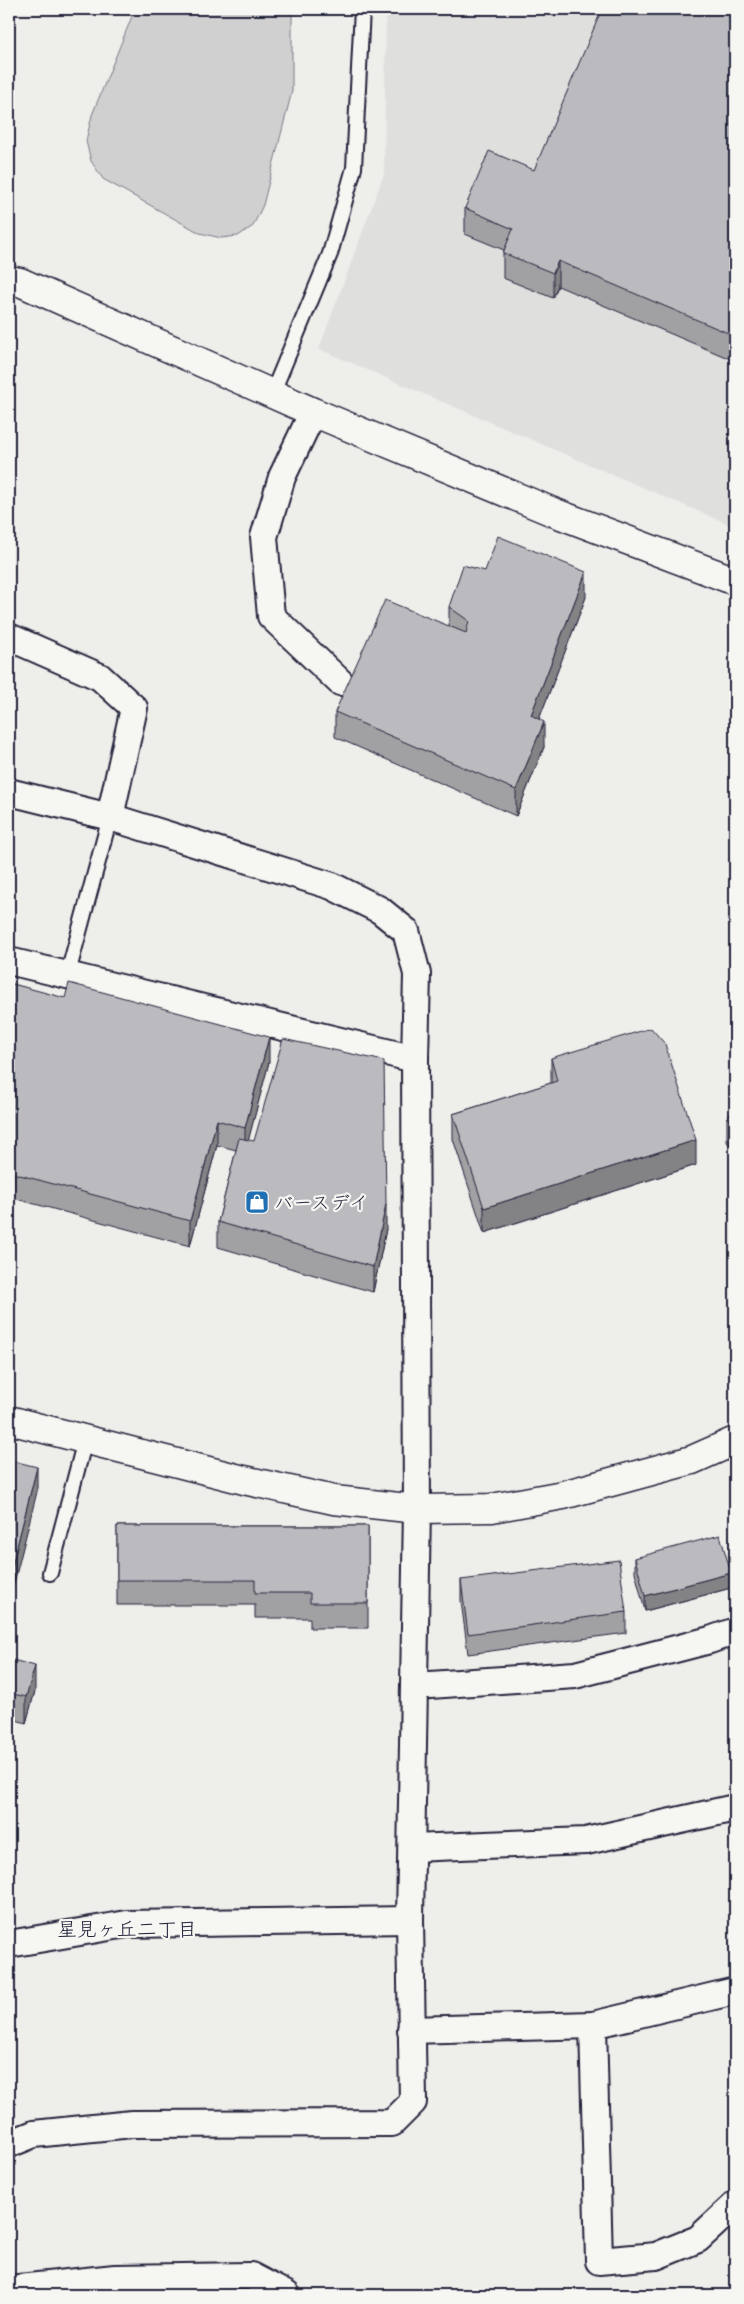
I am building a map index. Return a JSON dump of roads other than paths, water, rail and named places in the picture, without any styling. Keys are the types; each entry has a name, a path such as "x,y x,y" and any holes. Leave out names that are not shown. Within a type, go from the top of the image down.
{"street":[{"path":"9,280 20,282 313,412 553,512 735,581"},
{"path":"313,412 282,477 264,537 271,616 340,682"},
{"path":"9,637 100,677 134,708 110,817"},
{"path":"9,792 110,817 332,886 380,910 406,931 418,974 415,1059 418,1509 410,1920 413,2102 392,2123 132,2124 34,2134 9,2144"},
{"path":"9,961 67,977 415,1059"},
{"path":"9,1420 334,1500 418,1509 492,1508 564,1494 692,1460 735,1441"},
{"path":"416,1686 575,1675 710,1640 735,1631"},
{"path":"412,1848 586,1841 735,1808"},
{"path":"9,1944 127,1924 410,1920"},
{"path":"411,2030 593,2025 735,1991"},
{"path":"593,2025 599,2261 656,2256 698,2239 735,2206"},
{"path":"9,2289 115,2278 251,2276 287,2295"}],"lane":[{"path":"272,394 330,254 354,168 362,9"},
{"path":"67,977 110,817"},
{"path":"50,1573 85,1440"}],"place":[{"name":"バースデイ","path":"257,1202"}],"district":[{"name":"星見ヶ丘二丁目","path":"127,1929"}]}
